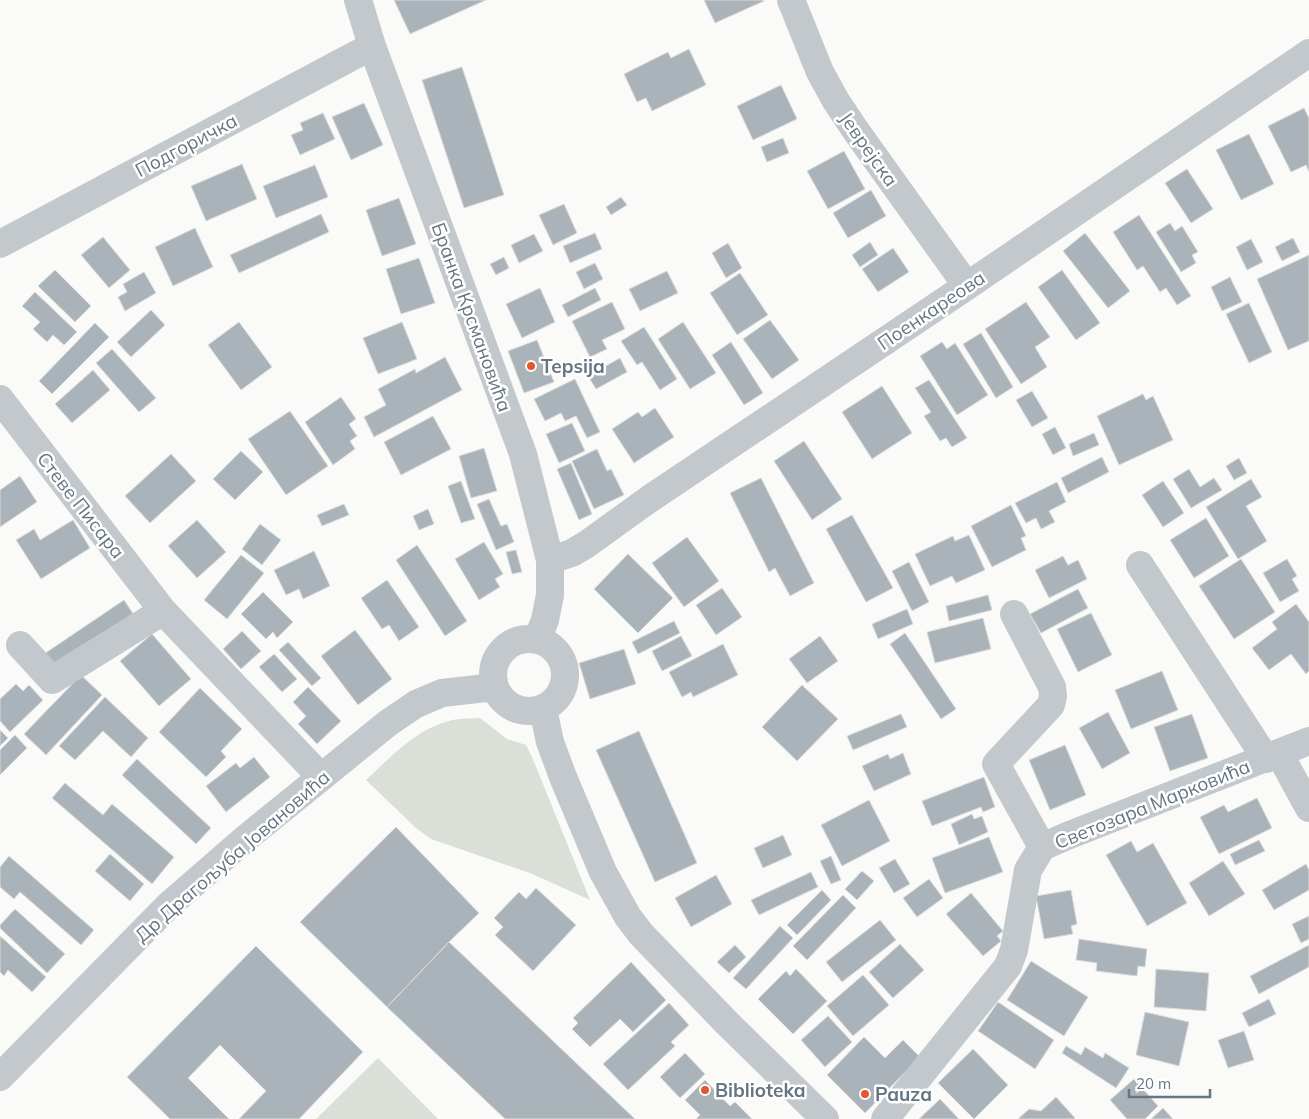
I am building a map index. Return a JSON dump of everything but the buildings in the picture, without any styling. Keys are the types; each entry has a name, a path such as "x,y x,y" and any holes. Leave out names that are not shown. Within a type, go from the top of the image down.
{"street":[{"name":"Бранка Крсмановића","path":"358,0 372,46 523,454 550,560 550,595 545,620 537,640"},
{"name":"Јеврејска","path":"791,0 820,72 836,101 967,286"},
{"name":"Подгоричка","path":"0,244 372,46"},
{"name":"Поенкареова","path":"550,560 572,553 587,544 648,500 1309,53"},
{"name":"Стеве Писара","path":"0,399 163,612 321,777"},
{"path":"1140,565 1309,808"},
{"path":"20,645 52,680 163,612"},
{"path":"1014,614 1052,687 1053,696 1051,705 996,764 1042,848"},
{"path":"518,640 537,640 551,646 557,652 565,668 564,688 555,700 544,709 534,712 522,711 506,703 495,687 493,668 502,651 510,644 518,640"},
{"name":"Др Драгољуба Јовановића","path":"0,1077 169,905 388,723 416,704 442,693 495,687"},
{"path":"544,709 550,742 563,777 603,872 628,917 641,934 727,1023 825,1119"},
{"name":"Светозара Марковића","path":"885,1119 1008,966 1014,950 1028,870 1042,848 1067,836 1309,741"}],"shaded area":[{"path":"480,718 507,739 526,745 590,900 530,873 431,839 416,828 366,780 404,745 425,731 453,720"},
{"path":"378,1058 438,1119 316,1119"}],"place":[{"name":"Tepsija","path":"531,366"},
{"name":"Biblioteka","path":"705,1090"},
{"name":"Pauza","path":"865,1094"}]}
